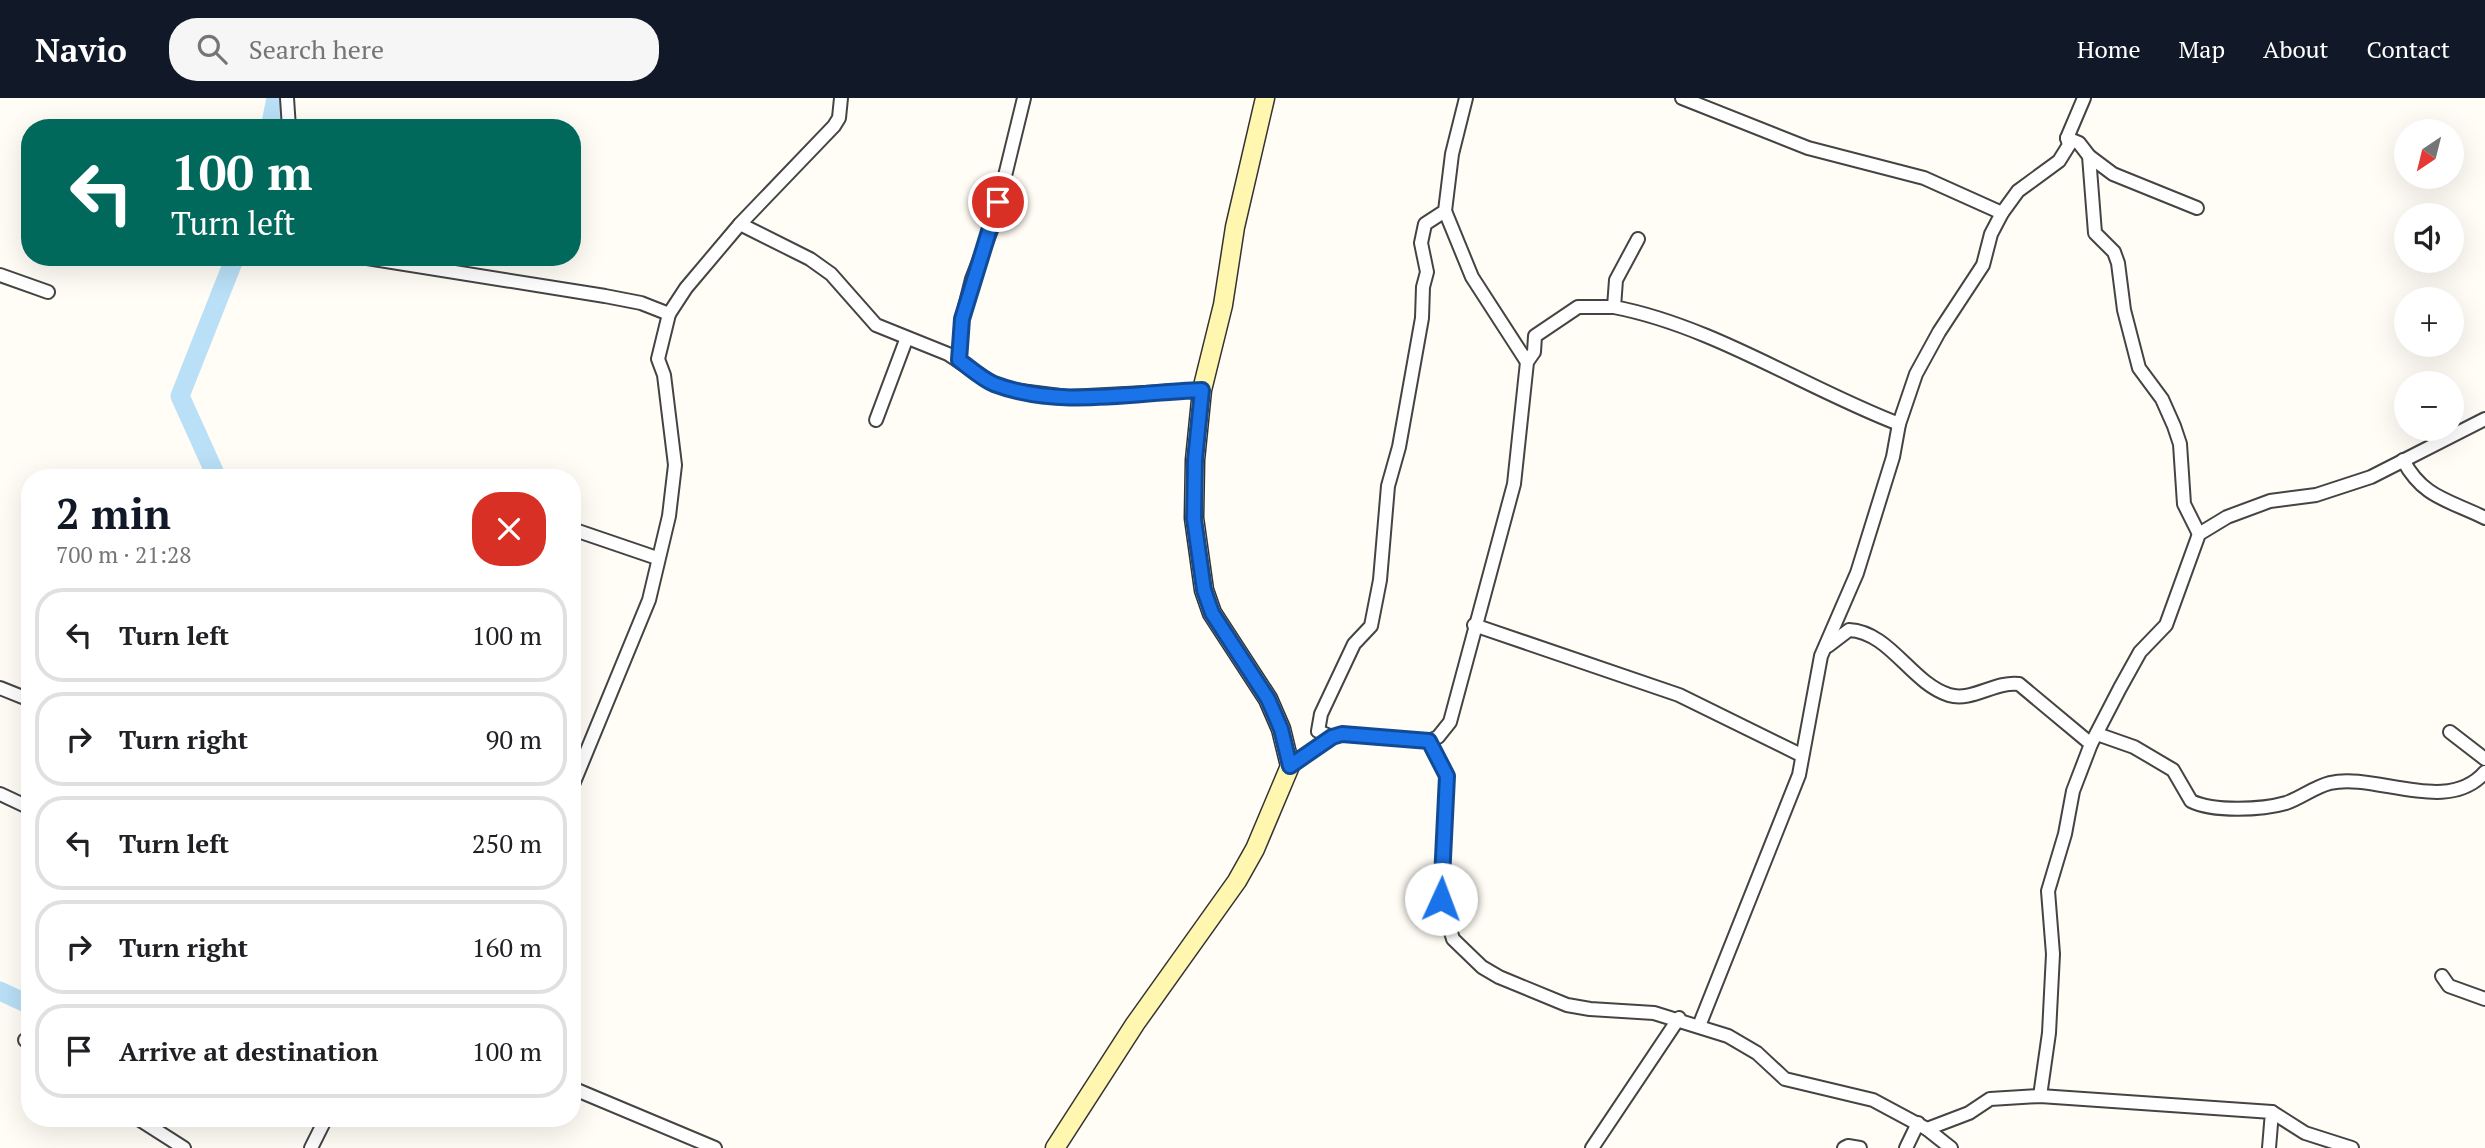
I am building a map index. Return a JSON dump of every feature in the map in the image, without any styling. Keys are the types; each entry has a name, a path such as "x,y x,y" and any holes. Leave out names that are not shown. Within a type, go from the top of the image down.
{"main road":[{"path":"1055,1148 1135,1024 1237,881 1255,849 1290,766 1281,729 1268,699 1212,613 1204,590 1194,519 1195,460 1202,390 1223,305 1235,227 1265,98"}],"street":[{"path":"287,98 288,119"},
{"path":"581,765 649,600 669,516 675,465 664,374 658,359 668,314 740,223 834,126 841,98"},
{"path":"959,360 962,319 972,279 993,225 1024,98"},
{"path":"1466,98 1452,154 1445,211 1472,277 1527,362"},
{"path":"1682,98 1808,148 1924,178 2002,213"},
{"path":"1699,1027 1799,775 1823,651 1857,573 1893,457 1899,424 1925,355 1983,265 1991,234 2002,213 2018,191 2059,161 2069,145 2067,138 2084,98"},
{"path":"2067,138 2079,143 2088,156 2113,174 2197,208"},
{"path":"2088,156 2095,233 2114,252 2118,262 2124,310 2139,368 2161,399 2174,426 2179,444 2184,504 2199,534"},
{"path":"1332,737 1318,730 1321,714 1354,645 1371,626 1380,580 1388,486 1399,447 1422,318 1423,287 1427,272 1421,243 1425,224 1445,211"},
{"path":"740,223 810,259 848,291 864,314 876,325 906,340 959,360 992,383 1044,396 1102,397 1202,390"},
{"path":"1614,307 1616,280 1638,239"},
{"path":"418,266 605,296 641,303 668,314"},
{"path":"0,275 48,292"},
{"path":"1290,766 1332,737 1357,733 1413,742 1429,741 1438,737 1450,722 1514,484 1527,362 1534,352 1535,336 1578,307 1614,307 1645,313 1750,356 1852,406 1899,424"},
{"path":"876,420 906,340"},
{"path":"2040,1096 2049,1033 2053,954 2048,891 2065,834 2073,790 2094,739 2140,652 2165,625 2199,534 2227,517 2270,501 2316,495 2371,477 2485,419"},
{"path":"2403,460 2418,485 2485,518"},
{"path":"581,532 657,558"},
{"path":"1474,625 1679,695 1801,755"},
{"path":"1823,651 1842,634 1857,630 1869,634 1931,687 1948,694 1961,698 1993,687 2019,684 2094,739 2160,762 2173,770 2191,801 2216,809 2286,803 2332,783 2422,792 2458,788 2479,779 2485,772"},
{"path":"0,688 21,696"},
{"path":"2450,732 2485,760"},
{"path":"1429,741 1447,776 1441,899 1447,928 1460,948 1482,967 1499,977 1567,1004 1679,1018 1728,1036 1757,1053 1785,1079 1873,1100 1922,1126 1951,1148"},
{"path":"0,794 21,804"},
{"path":"2442,976 2449,986 2485,999"},
{"path":"1592,1148 1679,1018"},
{"path":"581,1092 715,1148"},
{"path":"1906,1148 1922,1126 1969,1113 1990,1099 2040,1096 2272,1112 2305,1133 2352,1148"},
{"path":"2269,1148 2272,1112"},
{"path":"151,1127 184,1148"},
{"path":"311,1148 322,1127"},
{"path":"1844,1148 1860,1148"}],"waterway":[{"path":"272,119 276,98"},
{"path":"213,469 180,396 231,266"},
{"path":"0,991 21,1001"}],"route":[{"path":"998,202 993,225 972,279 962,319 959,360 992,383 1044,396 1102,397 1142,392 1202,390 1195,460 1194,519 1204,590 1212,613 1268,699 1281,729 1290,766 1332,737 1342,734 1357,733 1413,742 1429,741 1447,776 1441,899"}]}
